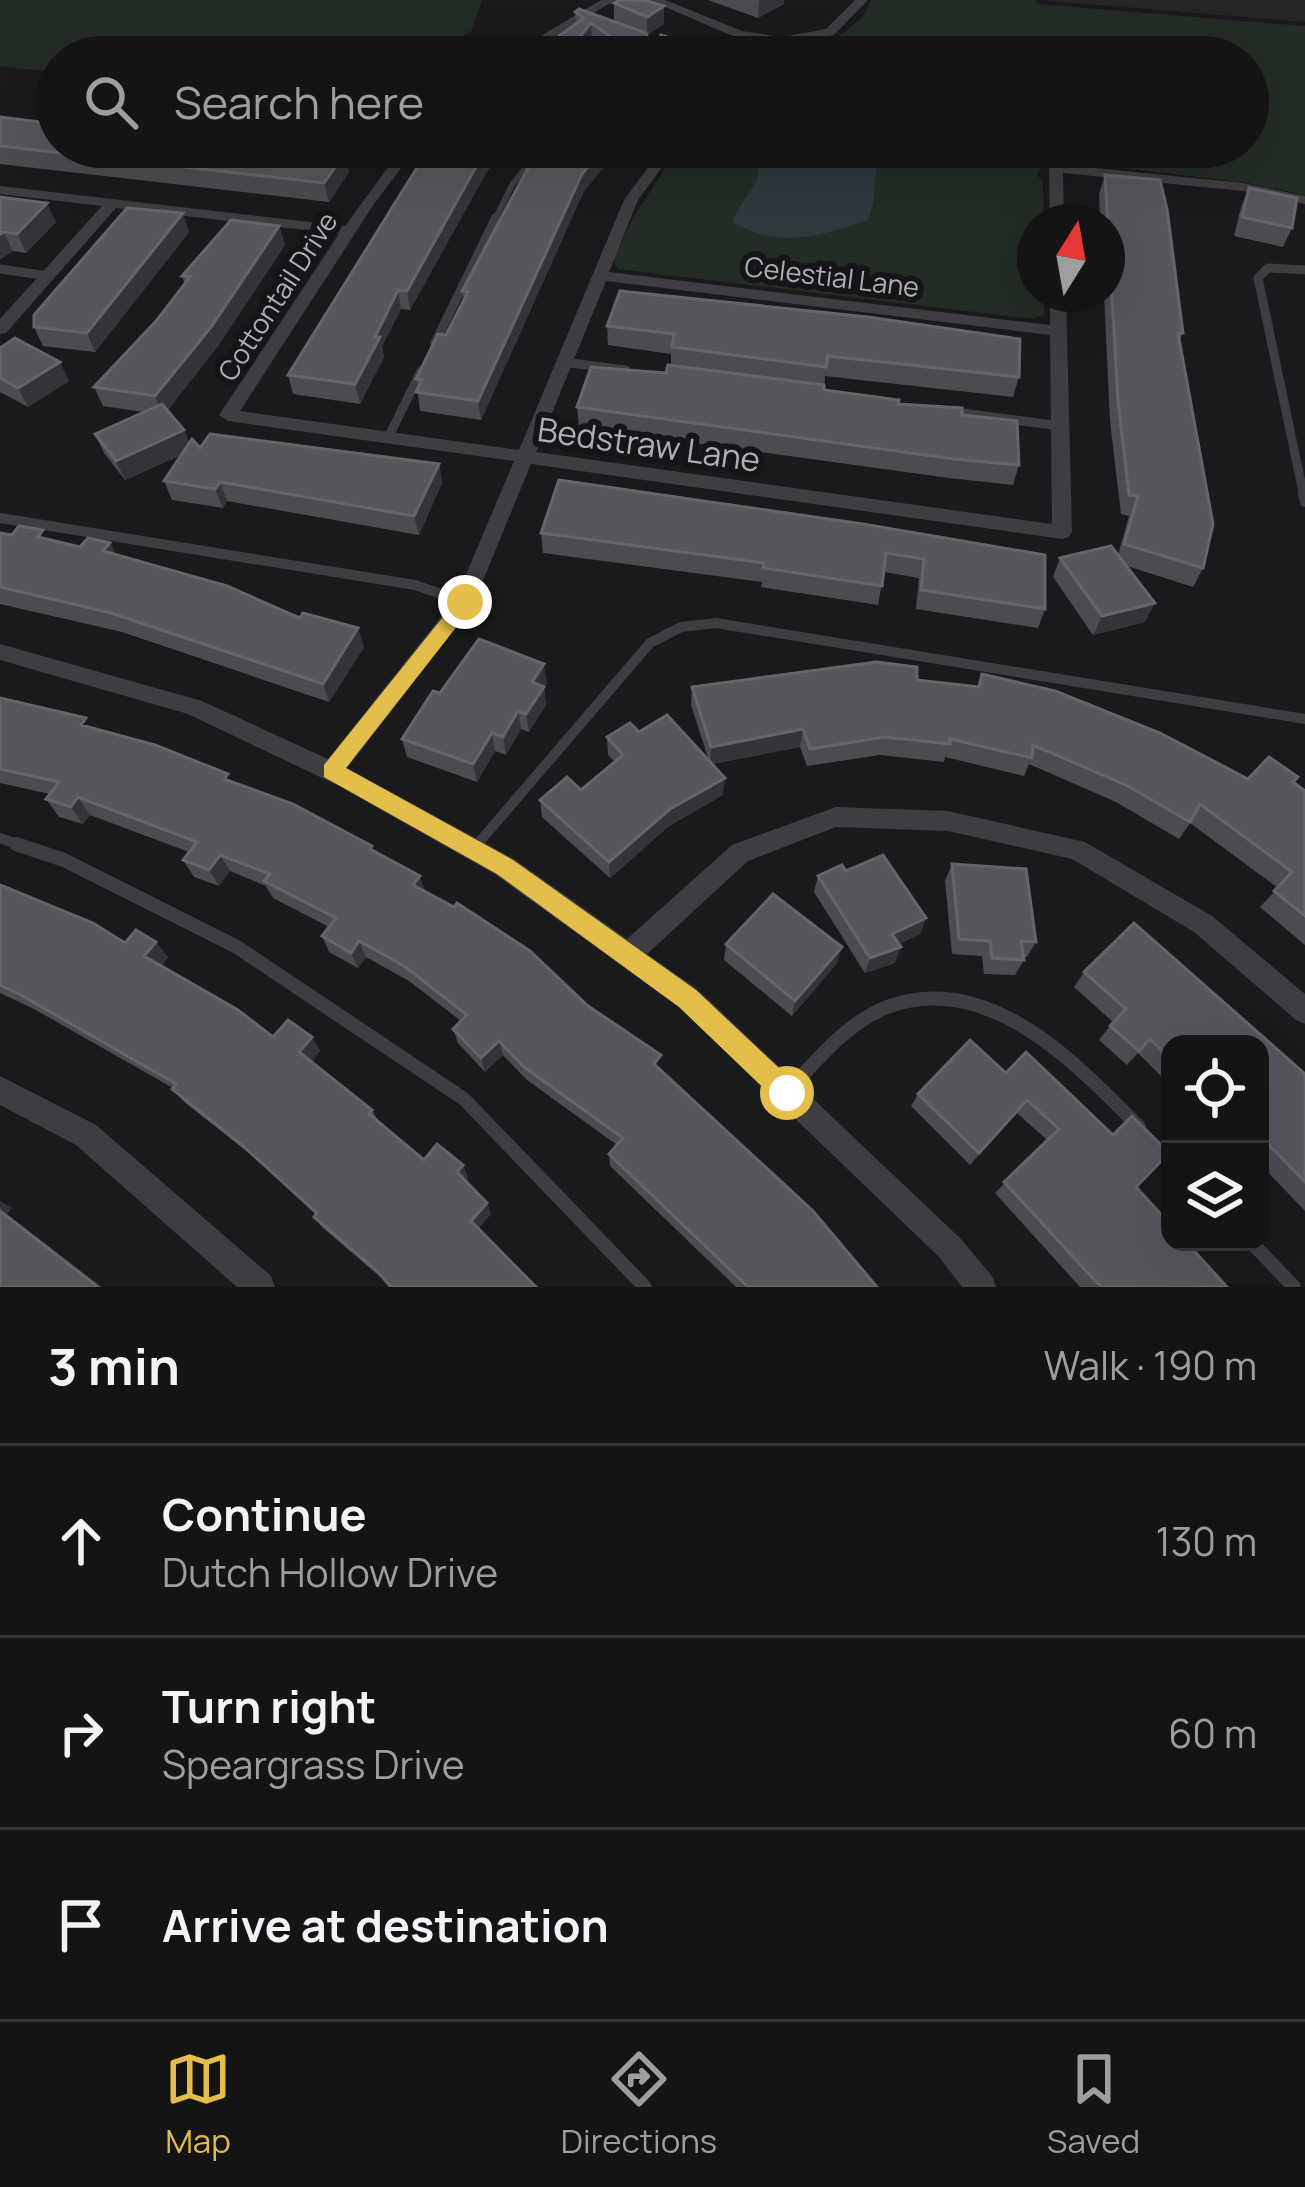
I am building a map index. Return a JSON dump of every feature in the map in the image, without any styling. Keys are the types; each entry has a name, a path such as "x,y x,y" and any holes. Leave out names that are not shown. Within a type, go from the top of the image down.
{"street":[{"path":"546,36 609,0"},
{"path":"655,0 753,36"},
{"path":"829,36 862,0"},
{"path":"806,36 830,32"},
{"name":"Cottontail Drive","path":"228,415 394,168"},
{"path":"332,771 465,602 598,275 631,200 655,168"},
{"path":"1057,204 1056,168 1243,187 1305,200"},
{"path":"0,190 348,231"},
{"path":"0,329 113,203"},
{"name":"Celestial Lane","path":"598,275 1059,331"},
{"path":"1058,312 1060,426"},
{"name":"Bedstraw Lane","path":"228,415 1062,532 1060,426"},
{"path":"0,652 194,707 332,771 473,849 688,998 950,1249 981,1287"},
{"path":"628,956 740,854 836,817 948,821 1077,850 1202,925 1305,1011"},
{"path":"0,1090 86,1135 260,1287"}],"lane":[{"path":"581,15 603,23"},
{"path":"388,438 512,185 525,168"},
{"path":"1305,270 1268,268 1258,278 1305,502"},
{"path":"0,269 48,276"},
{"path":"563,362 634,371"},
{"path":"942,410 1060,426"},
{"path":"0,518 415,585 465,602"},
{"path":"473,849 650,644 667,629 684,624 716,623 1305,719"},
{"path":"0,838 64,860 236,947 464,1099 645,1287"},
{"path":"787,1093 843,1035 888,1007 927,998 982,1006 1021,1024 1093,1080 1155,1143"},
{"path":"1260,1251 1294,1287"}],"shaded area":[{"path":"0,0 482,0 471,32 462,36 36,36 36,70 0,66"},
{"path":"871,0 1036,0 1037,4 1305,26 1305,195 1123,168 1269,168 1269,36 839,36 863,17"},
{"path":"1036,0 1305,0 1305,22"},
{"path":"665,168 1041,168 1037,174 1043,183 1044,204 1017,204 1017,312 1044,312 1033,319 618,269 613,260"},
{"path":"877,168 868,220 800,237 750,231 733,222 759,170"}],"building":[{"path":"614,3 664,6 647,17"},
{"path":"579,9 647,36 610,36 591,23 580,36 559,36 584,18 575,12"},
{"path":"0,117 36,121 36,150 0,146"},
{"path":"193,168 334,168 324,183"},
{"path":"417,168 475,168 407,291 398,290 355,384 288,375"},
{"path":"528,168 587,168 478,401 416,392 422,380 416,379 438,334 446,335 468,292 462,291"},
{"path":"1105,175 1160,180 1183,333 1178,333 1213,524 1203,568 1124,544 1138,496 1129,495 1113,312 1125,312 1125,204 1107,204"},
{"path":"1249,188 1297,198 1292,228 1242,217"},
{"path":"0,197 47,203 17,234 0,234"},
{"path":"127,208 183,213 87,333 34,327 34,315"},
{"path":"231,220 279,226 211,327 155,396 94,387 157,320 190,277 182,276"},
{"path":"620,291 868,317 1020,339 1019,377 828,356 826,367 672,347 674,334 607,326"},
{"path":"15,338 60,362 18,388 0,378 0,348"},
{"path":"668,365 824,385 824,390 899,400 898,404 962,408 962,415 1017,421 1019,465 577,407 591,367 666,373"},
{"path":"162,404 184,430 116,461 95,434"},
{"path":"210,434 439,464 414,516 220,482 215,489 164,481 192,439 200,448"},
{"path":"559,480 1045,555 1045,609 921,590 924,559 886,553 882,586 763,568 764,563 541,533"},
{"path":"19,526 43,530 38,537 80,547 88,538 110,543 103,551 227,586 300,618 303,613 358,628 323,684 111,613 0,587 0,533 12,535"},
{"path":"1111,546 1155,603 1102,616 1060,558"},
{"path":"479,639 544,664 532,682 544,687 526,714 518,711 503,737 492,733 473,764 402,739 433,691 440,693"},
{"path":"876,662 917,667 917,680 979,687 982,674 1055,691 1160,733 1248,779 1269,757 1298,777 1293,782 1305,791 1305,916 1274,891 1292,872 1200,804 1190,822 1126,785 1033,745 1032,758 950,739 950,744 885,737 810,749 803,729 711,747 692,687"},
{"path":"0,698 86,718 81,725 155,745 228,774 224,779 293,804 420,876 413,885 454,907 457,903 530,951 588,1006 661,1055 654,1064 813,1211 877,1287 748,1287 609,1154 623,1138 524,1067 499,1041 481,1058 453,1029 467,1015 404,966 359,941 351,953 322,936 336,918 264,881 270,874 220,855 209,870 183,860 197,842 78,797 71,807 46,799 59,782 0,769"},
{"path":"667,715 725,778 670,809 609,862 540,800 567,777 581,790 623,755 607,737 630,723 639,732"},
{"path":"883,855 926,918 892,934 901,947 870,958 818,876 842,865 846,871"},
{"path":"952,864 1026,869 1036,942 1021,941 1024,960 992,958 990,941 959,939"},
{"path":"0,885 93,923 125,943 136,930 156,942 144,956 238,1010 273,1037 288,1020 312,1037 299,1052 372,1110 369,1114 424,1160 437,1144 463,1165 457,1172 487,1203 471,1221 536,1287 391,1287 243,1146 172,1089 176,1084 0,985"},
{"path":"773,894 842,947 795,1001 726,944"},
{"path":"1134,923 1261,1035 1161,1035 1161,1050 1150,1039 1139,1051 1110,1026 1126,1009 1084,972"},
{"path":"970,1040 1006,1073 1026,1052 1113,1135 1132,1116 1161,1145 1161,1161 1136,1187 1161,1214 1161,1251 1194,1251 1227,1287 1101,1287 1004,1182 1059,1129 1027,1100 979,1153 918,1094"},
{"path":"1269,1042 1305,1074 1305,1182 1269,1145"},
{"path":"0,1211 98,1287 0,1287"}],"route":[{"path":"465,602 332,771 505,867 688,998 787,1093"}]}
